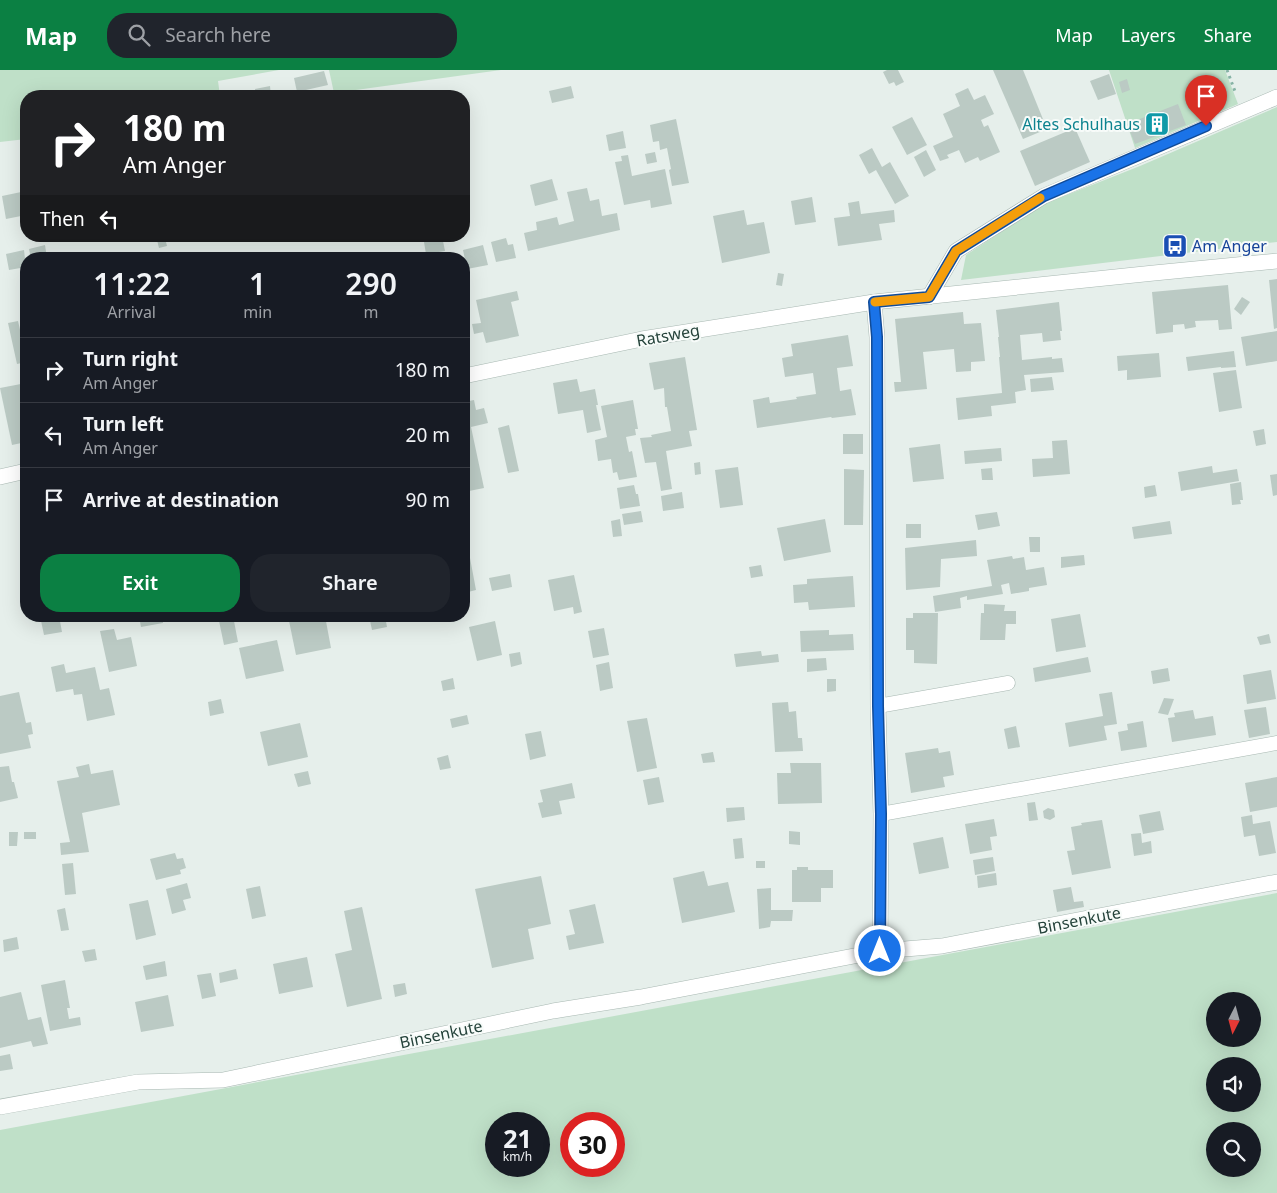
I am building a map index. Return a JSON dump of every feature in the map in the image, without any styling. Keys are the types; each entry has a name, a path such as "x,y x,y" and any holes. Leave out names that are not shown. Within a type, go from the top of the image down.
{"street":[{"path":"929,297 956,251 1044,196 1277,97"},
{"path":"880,951 881,814 878,706 877,337 874,302 1154,272 1277,261"},
{"name":"Ratsweg","path":"470,375 642,339 874,302"},
{"path":"0,477 20,472"},
{"name":"Binsenkute","path":"0,1107 138,1082 223,1080 553,1011 641,997 880,951 942,946 1277,882"}],"lane":[{"path":"878,706 1008,683"},
{"path":"881,814 1277,743"}],"path":[{"path":"1227,70 1242,111"}],"green space":[{"path":"0,70 279,70 218,81 219,90 20,90 20,140 0,142"},
{"path":"329,70 501,70 356,90 333,90"},
{"path":"1109,70 1225,70 1238,104 1135,148"},
{"path":"1277,107 1277,242 961,280 966,255 1044,204 1140,166"},
{"path":"1277,893 1277,1193 0,1193 0,1130"}],"building":[{"path":"898,70 904,82 896,86 894,82 889,84 883,72"},
{"path":"993,70 1023,70 1047,129 1023,139"},
{"path":"324,71 328,85 297,90 294,78"},
{"path":"1109,74 1116,94 1098,100 1090,81"},
{"path":"1127,79 1130,90 1122,93 1119,82"},
{"path":"270,86 270,90 255,90"},
{"path":"571,86 574,98 552,103 549,91"},
{"path":"968,88 974,100 985,95 994,114 981,120 984,127 988,125 1000,152 980,161 978,157 965,163 959,150 947,155 949,158 940,161 933,146 953,137 943,114 960,106 955,94"},
{"name":"Altes Schulhaus","path":"1178,104 1186,125 1135,144 1127,124"},
{"path":"912,117 927,145 907,155 892,127"},
{"path":"676,119 689,183 672,186 667,148 660,150 659,141 653,142 650,125"},
{"path":"1075,128 1090,162 1035,186 1020,151"},
{"path":"623,131 626,148 609,151 606,135"},
{"path":"872,148 882,167 890,162 909,196 895,204 876,170 869,174 859,155"},
{"path":"926,150 936,170 924,177 914,157"},
{"path":"655,152 657,162 647,164 645,154"},
{"path":"628,155 632,176 665,169 672,204 651,208 650,200 624,205 615,162 622,161 621,156"},
{"path":"552,179 558,200 535,206 530,185"},
{"path":"587,188 590,201 599,199 602,216 617,213 620,230 528,251 524,233 537,230 536,222 557,217 559,225 574,221 567,192"},
{"path":"20,192 20,216 6,219 2,196"},
{"path":"812,197 816,222 795,225 791,201"},
{"path":"859,201 861,214 894,210 895,222 879,224 882,240 838,246 834,218 850,216 848,203"},
{"path":"744,210 747,225 764,222 770,253 722,263 713,216"},
{"path":"506,238 508,245 513,244 516,258 496,262 491,242"},
{"path":"158,242 166,242 167,246 159,248"},
{"path":"424,242 443,242 445,251 426,252"},
{"path":"45,245 46,252 30,252 29,249"},
{"path":"483,245 488,265 470,268 470,252 463,252 463,250"},
{"path":"24,250 24,252 20,252 20,268 9,270 6,254"},
{"path":"778,273 784,274 782,286 776,285"},
{"path":"1277,279 1277,328 1274,329 1269,280"},
{"path":"1228,285 1232,329 1219,330 1218,320 1195,321 1196,327 1185,329 1184,324 1173,325 1173,332 1156,334 1152,292"},
{"path":"517,291 519,300 511,302 519,336 486,343 483,332 474,334 472,324 481,323 476,300"},
{"path":"1242,297 1250,302 1241,315 1234,309"},
{"path":"1059,302 1061,340 1043,342 1042,333 1020,335 1022,360 1062,358 1064,372 1024,375 1026,390 1015,392 1016,403 991,406 992,416 958,420 956,398 1002,393 996,310"},
{"path":"963,312 964,324 981,323 985,361 971,362 971,371 956,372 954,349 923,352 927,389 895,392 894,382 901,382 895,319"},
{"path":"18,321 20,330 20,363 17,364 8,323"},
{"path":"1277,331 1277,361 1246,366 1241,337"},
{"path":"848,335 853,366 837,368 840,391 851,389 856,415 757,428 753,400 769,397 770,403 816,394 813,373 785,377 782,358 793,356 791,344"},
{"path":"1234,351 1236,367 1188,371 1186,357"},
{"path":"1159,353 1161,377 1127,380 1127,370 1118,371 1117,356"},
{"path":"685,357 697,430 689,431 692,446 666,451 672,489 661,491 656,462 645,463 640,438 652,437 651,435 671,431 667,407 665,407 664,388 654,390 649,363"},
{"path":"1236,370 1242,408 1219,412 1213,373"},
{"path":"1052,377 1054,390 1031,392 1030,379"},
{"path":"577,379 580,392 595,389 601,430 587,433 583,410 558,414 553,383"},
{"path":"20,384 20,443 12,445 0,388"},
{"path":"474,400 476,410 484,408 488,423 471,427 484,488 470,491 470,401"},
{"path":"633,400 638,429 635,429 636,435 626,437 629,452 632,451 637,477 619,480 617,472 613,473 611,459 598,461 595,440 607,437 601,406"},
{"path":"509,425 519,471 508,473 498,428"},
{"path":"1264,429 1266,444 1256,446 1253,431"},
{"path":"843,434 863,434 863,454 843,454"},
{"path":"1067,440 1070,474 1033,477 1032,459 1053,458 1052,441"},
{"path":"940,444 944,479 913,482 909,448"},
{"path":"1001,448 1002,461 965,464 964,451"},
{"path":"700,462 701,474 695,475 694,463"},
{"path":"1212,466 1213,473 1237,469 1239,481 1181,491 1178,472"},
{"path":"738,467 743,505 720,508 715,470"},
{"path":"992,468 993,480 982,480 981,469"},
{"path":"844,469 864,470 863,525 844,525"},
{"path":"1277,474 1277,495 1273,496 1270,475"},
{"path":"1241,482 1243,500 1240,500 1241,504 1232,505 1230,484"},
{"path":"634,485 640,506 620,509 617,488"},
{"path":"1155,485 1157,496 1145,498 1144,487"},
{"path":"682,492 684,508 663,511 661,496"},
{"path":"641,511 643,522 624,525 622,514"},
{"path":"997,512 1000,526 978,530 975,515"},
{"path":"620,519 622,536 613,537 611,521"},
{"path":"825,519 831,552 784,561 777,528"},
{"path":"1170,521 1172,534 1134,539 1132,527"},
{"path":"906,524 921,524 921,538 906,538"},
{"path":"1029,537 1040,537 1040,552 1030,552"},
{"path":"976,540 977,556 941,559 940,587 906,590 905,548"},
{"path":"1084,555 1085,565 1061,568 1061,557"},
{"path":"1012,556 1013,559 1024,557 1026,570 1044,567 1047,585 1011,594 1009,583 1001,585 1003,594 967,600 967,596 960,598 961,608 935,612 933,596 992,586 987,560"},
{"path":"470,558 476,590 470,592"},
{"path":"761,565 763,576 751,578 749,567"},
{"path":"510,574 512,587 492,591 489,578"},
{"path":"574,575 582,612 574,614 573,607 554,611 548,580"},
{"path":"853,576 855,607 809,610 808,602 794,603 793,585 807,584 807,579"},
{"path":"984,604 1005,605 1004,611 1016,611 1016,624 1006,624 1005,640 980,640 981,613 984,613"},
{"path":"913,613 938,613 937,664 914,663 914,650 906,650 906,618 913,618"},
{"path":"1080,614 1086,647 1056,652 1051,619"},
{"path":"495,621 502,655 477,661 469,627"},
{"path":"41,622 60,622 62,632 44,635"},
{"path":"140,622 163,622 163,623 141,627"},
{"path":"219,622 234,622 238,642 224,645"},
{"path":"289,622 326,622 331,648 296,655"},
{"path":"370,622 386,622 387,627 372,630"},
{"path":"604,628 609,655 593,658 588,631"},
{"path":"114,629 117,640 131,637 137,666 109,672 100,631"},
{"path":"829,630 829,635 853,634 854,650 801,652 800,631"},
{"path":"1269,634 1271,643 1260,645 1257,637"},
{"path":"277,640 284,671 246,679 239,648"},
{"path":"761,651 762,656 778,654 779,662 736,667 734,654"},
{"path":"520,652 522,664 511,667 509,654"},
{"path":"1088,657 1091,672 1035,682 1033,668"},
{"path":"826,658 827,670 807,672 807,659"},
{"path":"609,662 613,688 600,691 596,665"},
{"path":"64,664 66,673 95,667 100,690 109,688 115,715 87,721 82,694 74,695 73,689 56,692 51,667"},
{"path":"1168,668 1170,681 1153,684 1151,671"},
{"path":"1271,670 1276,699 1247,704 1243,675"},
{"path":"453,678 455,689 443,691 441,681"},
{"path":"827,679 836,679 836,691 827,692"},
{"path":"19,692 26,723 31,722 33,734 28,735 31,748 0,754 0,696"},
{"path":"1112,692 1117,724 1104,726 1107,740 1069,747 1065,723 1103,716 1099,694"},
{"path":"1164,698 1174,699 1168,715 1158,713"},
{"path":"221,699 224,713 210,716 208,702"},
{"path":"788,702 789,712 796,711 798,738 802,738 803,751 775,752 772,703"},
{"path":"1266,707 1270,734 1249,738 1244,710"},
{"path":"1193,710 1195,719 1213,716 1216,735 1172,742 1168,718 1175,717 1174,713"},
{"path":"467,715 469,724 452,728 450,719"},
{"path":"647,718 657,768 637,772 627,721"},
{"path":"1143,721 1147,747 1121,751 1118,732 1128,730 1127,724"},
{"path":"300,723 308,757 268,766 260,732"},
{"path":"1016,726 1020,747 1008,749 1004,729"},
{"path":"541,731 546,756 530,760 525,734"},
{"path":"938,748 939,753 950,751 954,775 943,777 945,787 911,793 905,753"},
{"path":"713,752 715,762 703,763 701,754"},
{"path":"448,755 451,768 440,770 437,758"},
{"path":"790,763 821,763 822,803 778,804 777,773 791,773"},
{"path":"89,764 91,774 113,770 120,805 82,813 89,852 61,855 60,843 70,842 57,781 79,777 76,767"},
{"path":"9,766 18,798 0,802 0,767"},
{"path":"308,771 311,784 298,787 294,774"},
{"path":"659,777 664,802 648,805 643,780"},
{"path":"1277,777 1277,807 1250,812 1245,783"},
{"path":"572,783 575,798 559,801 562,814 542,818 538,803 543,802 540,790"},
{"path":"1035,802 1038,820 1029,821 1027,803"},
{"path":"744,807 745,820 727,822 726,808"},
{"path":"1048,808 1054,810 1055,817 1050,820 1044,818 1043,811"},
{"path":"1160,811 1164,830 1143,834 1139,815"},
{"path":"1252,815 1253,824 1270,821 1276,853 1259,856 1255,835 1244,837 1241,817"},
{"path":"994,819 997,836 990,837 992,850 970,854 965,824"},
{"path":"1102,820 1111,868 1072,875 1067,851 1075,850 1071,827 1082,825 1081,823"},
{"path":"789,831 800,832 800,845 789,844"},
{"path":"9,832 18,832 17,846 9,846"},
{"path":"24,832 36,832 36,839 24,839"},
{"path":"1141,833 1142,843 1151,841 1152,853 1134,856 1131,834"},
{"path":"943,837 949,868 919,874 913,843"},
{"path":"742,838 744,858 735,859 733,839"},
{"path":"175,853 177,859 183,858 186,868 180,870 181,874 156,880 150,859"},
{"path":"993,857 995,871 975,875 973,860"},
{"path":"756,861 765,861 765,868 756,868"},
{"path":"73,863 76,894 65,895 62,864"},
{"path":"797,867 808,867 808,870 833,870 833,888 821,888 821,902 792,902 792,870 797,870"},
{"path":"704,871 708,886 728,882 735,912 682,923 673,878"},
{"path":"996,873 997,885 978,888 977,876"},
{"path":"541,876 551,924 528,929 534,959 492,968 475,889"},
{"path":"187,883 191,898 183,900 186,910 172,914 166,889"},
{"path":"260,886 266,916 252,919 246,889"},
{"path":"1071,887 1074,902 1083,901 1084,907 1057,912 1053,890"},
{"path":"771,888 771,910 793,910 792,921 771,921 770,927 759,929 757,889"},
{"path":"148,900 156,935 136,940 129,904"},
{"path":"595,904 604,943 569,950 566,936 575,934 569,910"},
{"path":"362,907 382,999 347,1007 335,954 352,950 344,911"},
{"path":"65,908 69,930 61,931 57,910"},
{"path":"17,937 19,949 4,952 3,940"},
{"path":"95,949 97,960 85,962 82,951"},
{"path":"307,957 313,987 279,994 273,964"},
{"path":"165,961 167,976 146,980 143,966"},
{"path":"236,969 238,979 220,983 219,973"},
{"path":"211,973 216,996 202,999 197,975"},
{"path":"65,980 70,1008 67,1008 69,1019 80,1017 81,1025 50,1031 41,985"},
{"path":"405,983 407,994 395,997 393,985"},
{"path":"21,992 28,1020 41,1017 48,1044 33,1047 31,1041 0,1048 0,997"},
{"path":"168,995 174,1026 141,1032 135,1002"},
{"path":"10,1054 13,1069 0,1071 0,1056"}],"slow traffic":[{"path":"875,302 929,297 956,251 1040,198"}],"place":[{"name":"Altes Schulhaus","path":"1157,124"},
{"name":"Am Anger","path":"1175,246"}],"route":[{"path":"880,951 881,814 878,706 877,337 874,302 929,297 956,251 1044,196 1206,126"}]}
